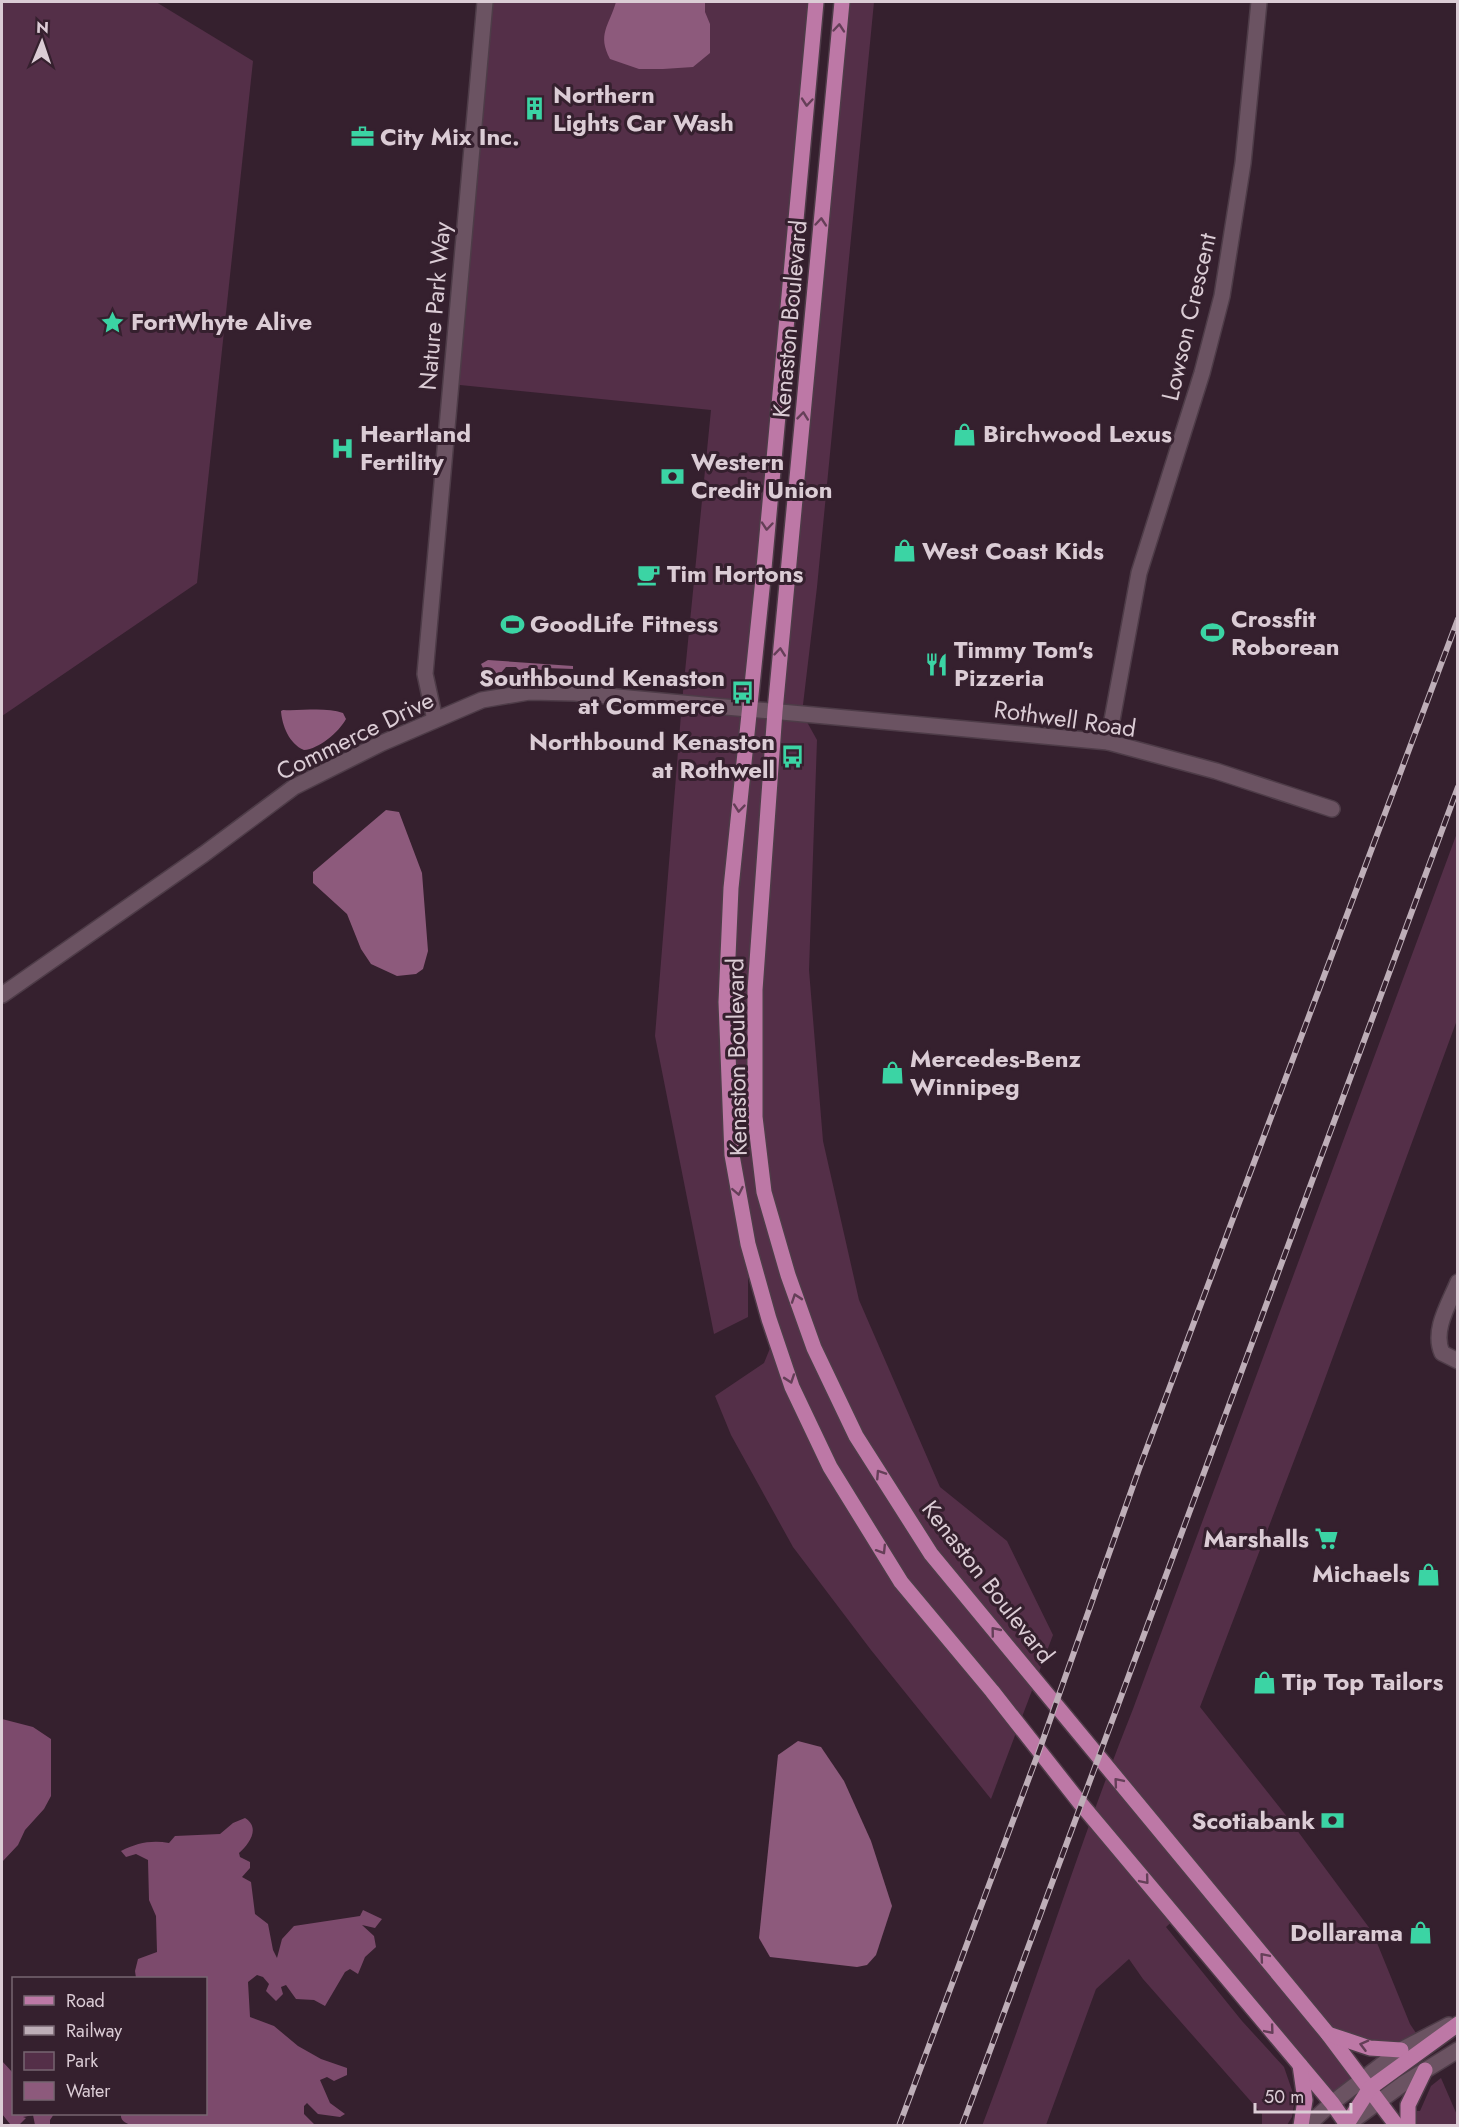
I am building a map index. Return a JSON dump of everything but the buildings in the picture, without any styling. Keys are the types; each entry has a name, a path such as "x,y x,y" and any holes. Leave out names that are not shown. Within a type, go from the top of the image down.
{"main road":[{"name":"Kenaston Boulevard","path":"816,2 731,888 726,1002 732,1155 748,1244 769,1319 792,1387 830,1467 901,1582 992,1691 1081,1804 1332,2103 1347,2125"},
{"name":"Kenaston Boulevard","path":"842,2 775,711 755,990 755,1117 764,1192 788,1275 814,1348 856,1436 931,1554 1328,2034 1380,2100 1397,2126"},
{"path":"1347,2125 1366,2083 1458,2022"},
{"path":"1328,2034 1370,2048 1401,2050"},
{"path":"1300,2065 1305,2100 1301,2126"},
{"path":"1408,2126 1408,2105 1425,2070"}],"street":[{"name":"Nature Park Way","path":"435,720 425,674 485,2"},
{"name":"Lowson Crescent","path":"1108,742 1139,573 1202,373 1222,296 1243,163 1259,2"},
{"name":"Commerce Drive","path":"2,995 204,854 294,787 382,743 482,700 529,692 576,693 750,708"},
{"name":"Rothwell Road","path":"750,708 1108,742 1227,775 1332,809"},
{"path":"1458,1282 1438,1333 1438,1343 1442,1353 1458,1361"},
{"path":"1307,2126 1332,2103 1366,2083 1401,2050 1458,2022"},
{"path":"1347,2125 1380,2100 1458,2050"}],"green space":[{"name":"FortWhyte Alive","path":"2,2 156,2 253,61 197,583 2,716"},
{"path":"485,2 816,2 750,708 775,710 846,2 874,2 817,587 802,713 817,740 809,970 823,1141 859,1300 940,1487 1007,1541 1053,1635 991,1799 871,1650 793,1547 731,1435 715,1396 764,1363 775,1336 748,1248 748,1317 714,1334 655,1036 682,702 711,410 450,384"},
{"path":"1457,833 1457,1020 1316,1403 1200,1707 1288,1818 1373,1933 1410,2024 1420,2039 1401,2050 1329,2035 1363,2079 1332,2103 1176,1918 1166,1927 1242,2021 1284,2067 1295,2099 1292,2117 1287,2125 1262,2125 1262,2114 1143,1979 1129,1959 1096,1989 1046,2125 982,2126 1113,1761"},
{"path":"1441,2078 1457,2115 1457,2125 1416,2125 1415,2111 1420,2111 1431,2086"}],"shaded area":[{"path":"2,1719 33,1727 51,1739 51,1796 44,1809 25,1830 18,1845 2,1862"},
{"path":"245,1818 252,1826 250,1841 239,1853 240,1857 250,1862 250,1868 242,1877 251,1882 255,1914 268,1924 273,1950 277,1958 282,1939 294,1926 360,1916 363,1910 382,1919 375,1928 362,1925 374,1936 376,1947 365,1957 358,1974 350,1969 345,1972 325,2006 314,2000 296,1999 286,1985 281,1987 283,1994 276,2001 266,1991 269,1984 263,1977 257,1975 248,1982 250,2017 274,2026 298,2046 321,2059 347,2068 347,2075 334,2081 327,2077 320,2080 330,2103 345,2114 340,2117 318,2114 307,2103 304,2106 304,2114 315,2125 133,2126 123,2121 121,2115 207,2115 207,1977 136,1977 138,1959 157,1952 156,1916 149,1900 148,1860 136,1854 126,1857 121,1851 144,1843 169,1843 175,1836 220,1834 233,1823"},
{"path":"2,2061 12,2072 12,2115 33,2115 23,2117 26,2118 19,2125 10,2124 2,2114"},
{"path":"33,2115 53,2115 50,2125 35,2125"}],"water":[{"path":"616,2 705,2 705,12 710,24 710,53 693,67 663,69 639,69 610,59 604,36"},
{"path":"488,660 573,666 573,669 545,668 541,670 532,667 519,670 516,667 506,667 498,676 487,676 481,664"},
{"path":"329,710 343,713 346,719 328,739 316,747 304,750 287,734 281,711"},
{"path":"386,810 399,812 422,873 428,951 423,969 416,974 397,976 371,964 361,949 347,914 313,883 313,872"},
{"path":"798,1741 821,1747 844,1781 871,1841 892,1906 876,1955 867,1965 857,1967 770,1957 759,1938 778,1755"}],"railway":[{"path":"899,2126 1039,1751 1139,1469 1458,619"},
{"path":"962,2126 1458,787"}],"place":[{"name":"Northern Lights Car Wash","path":"535,109"},
{"name":"City Mix Inc.","path":"362,137"},
{"name":"FortWhyte Alive","path":"113,322"},
{"name":"Birchwood Lexus","path":"965,434"},
{"name":"Heartland Fertility","path":"342,448"},
{"name":"Western Credit Union","path":"673,476"},
{"name":"West Coast Kids","path":"904,551"},
{"name":"Tim Hortons","path":"649,574"},
{"name":"GoodLife Fitness","path":"512,624"},
{"name":"Crossfit Roborean","path":"1213,633"},
{"name":"Timmy Tom's Pizzeria","path":"936,664"},
{"name":"Southbound Kenaston at Commerce","path":"743,692"},
{"name":"Northbound Kenaston at Rothwell","path":"793,756"},
{"name":"Mercedes-Benz Winnipeg","path":"892,1073"},
{"name":"Marshalls","path":"1327,1539"},
{"name":"Michaels","path":"1428,1574"},
{"name":"Tip Top Tailors","path":"1264,1682"},
{"name":"Scotiabank","path":"1333,1821"},
{"name":"Dollarama","path":"1421,1933"}]}
